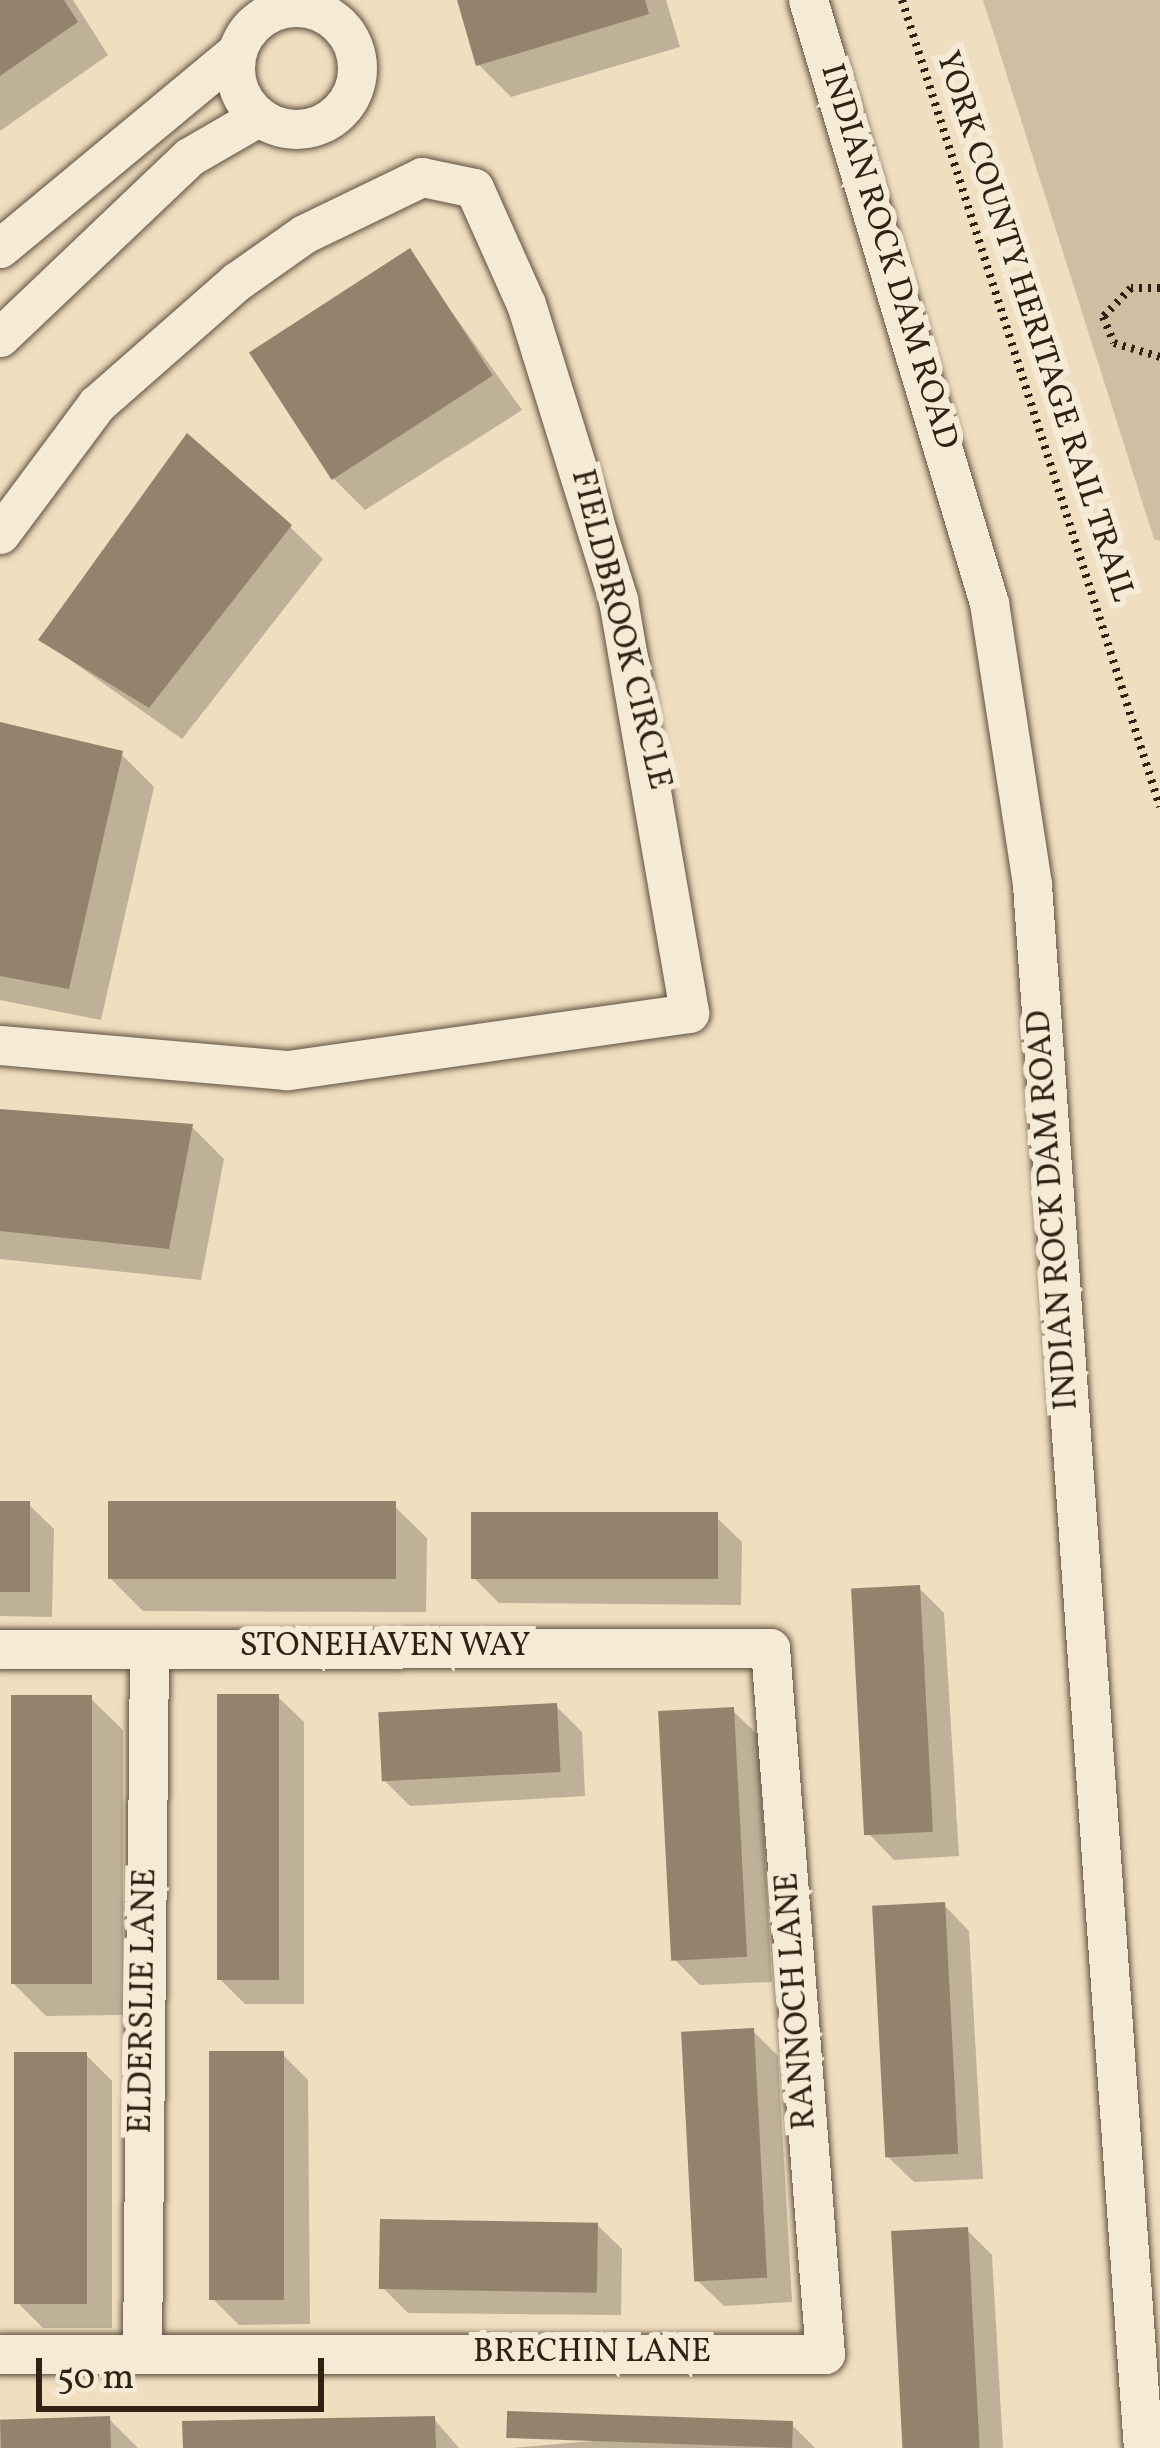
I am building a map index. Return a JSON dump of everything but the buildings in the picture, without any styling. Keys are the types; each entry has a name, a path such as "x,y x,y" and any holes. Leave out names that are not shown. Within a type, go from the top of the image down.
{"street":[{"name":"INDIAN ROCK DAM ROAD","path":"808,0 989,604 1032,885 1143,2448"},
{"path":"0,248 236,52 261,7 312,8 333,18 353,47 356,83 316,125 259,117 189,157 0,337"},
{"path":"236,52 235,77 259,117"},
{"name":"FIELDBROOK CIRCLE","path":"0,534 97,404 236,282 304,234 422,177 474,188 526,304 618,600 688,1012 286,1070 0,1045"},
{"name":"STONEHAVEN WAY","path":"0,1649 770,1648"},
{"name":"RANNOCH LANE","path":"770,1648 825,2354"},
{"name":"ELDERSLIE LANE","path":"142,2354 149,1649"},
{"name":"BRECHIN LANE","path":"0,2354 825,2354"}],"path":[{"name":"YORK COUNTY HERITAGE RAIL TRAIL","path":"902,0 1160,807"},
{"path":"1160,288 1131,288 1103,317 1114,343 1160,357"}],"shaded area":[{"path":"983,0 1160,0 1160,541 1154,539"}]}
